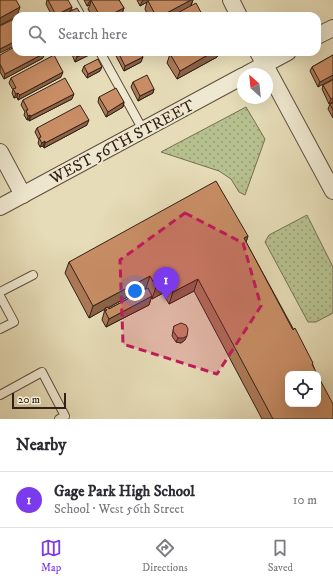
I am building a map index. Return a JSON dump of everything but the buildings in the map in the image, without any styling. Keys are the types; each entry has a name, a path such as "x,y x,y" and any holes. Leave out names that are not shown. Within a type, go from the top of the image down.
{"street":[{"path":"231,0 237,12"},
{"path":"321,34 333,28"},
{"path":"253,68 262,58 333,191"},
{"name":"WEST 56TH STREET","path":"0,207 237,79"},
{"path":"0,152 23,195"}],"lane":[{"path":"72,0 79,12"},
{"path":"102,56 143,130"},
{"path":"0,292 33,275"},
{"path":"0,296 14,322 0,329"},
{"path":"0,395 42,372 65,416 59,419"}],"highlighted area":[{"path":"185,213 243,243 261,306 217,374 123,344 120,260"}],"green space":[{"path":"246,107 265,139 245,195 239,192 231,179 219,171 161,152"},
{"path":"307,215 333,267 333,313 316,322 308,322 265,242 269,235"}],"place":[{"name":"Gage Park High School","path":"166,300"}]}
